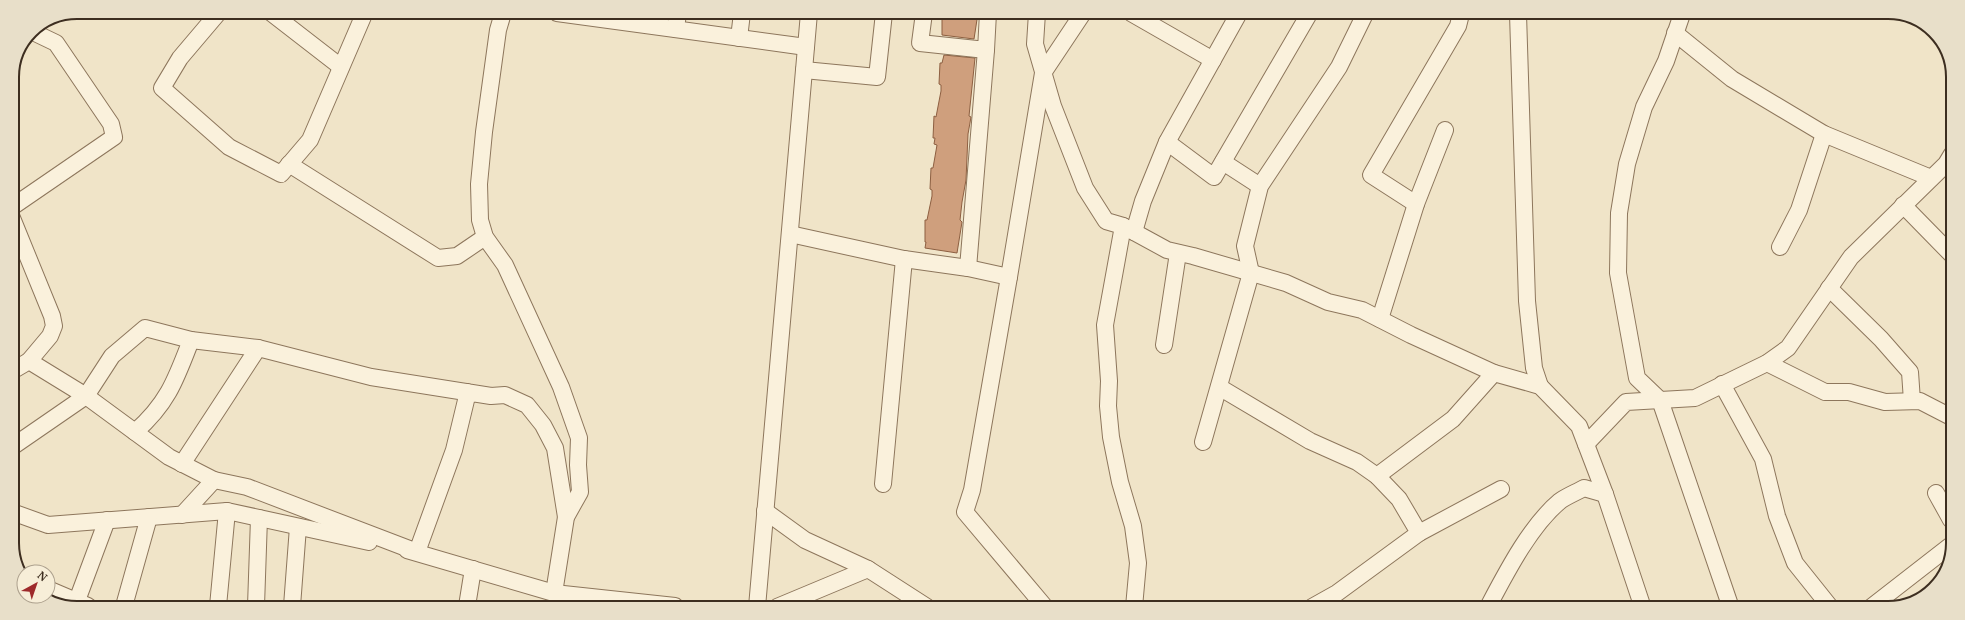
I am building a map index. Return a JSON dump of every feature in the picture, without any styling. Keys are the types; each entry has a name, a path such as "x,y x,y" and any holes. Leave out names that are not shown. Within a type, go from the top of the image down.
{"street":[{"path":"213,19 180,58 162,88 229,147 281,174 310,140 362,19"},
{"path":"279,19 341,67"},
{"path":"501,19 496,38 484,132 479,184 480,220 485,237 505,265 561,387 579,438 580,492 566,516"},
{"path":"630,19 676,29 806,47"},
{"path":"676,29 677,19"},
{"path":"740,38 742,19"},
{"path":"758,601 809,19"},
{"path":"804,70 877,77 883,19"},
{"path":"923,19 920,43 986,50"},
{"path":"968,268 988,19"},
{"path":"1037,19 1035,44 1053,106 1085,188 1106,221 1129,229 1167,250 1286,283 1328,302 1362,310 1411,336 1494,373 1540,386"},
{"path":"1040,601 965,512 972,490 1043,73 1079,19"},
{"path":"1141,19 1212,60"},
{"path":"1135,601 1138,563 1133,526 1119,475 1111,437 1108,406 1108,366 1105,325 1129,229 1143,201 1166,142 1236,19"},
{"path":"1166,142 1214,177 1306,19"},
{"path":"1203,442 1251,273 1245,246 1260,186 1339,67 1363,19"},
{"path":"1416,204 1371,175 1458,26 1460,19"},
{"path":"1518,19 1527,301 1534,368 1540,386 1579,426 1605,494 1641,601"},
{"path":"1680,19 1666,60 1644,107 1627,164 1619,213 1618,273 1637,378 1660,400 1729,601"},
{"path":"1675,33 1732,79 1824,134 1931,178"},
{"path":"19,202 114,137 111,124 56,43 37,35"},
{"path":"1380,319 1416,204 1445,130"},
{"path":"1780,247 1799,210 1824,134"},
{"path":"1223,162 1260,186"},
{"path":"289,164 438,258 457,256 485,237"},
{"path":"1586,444 1626,402 1695,398 1767,363 1788,348 1851,256 1946,164"},
{"path":"1903,205 1946,248"},
{"path":"790,234 904,259 968,268 1009,277"},
{"path":"19,235 52,316 54,326 50,336 29,361 19,367"},
{"path":"1164,345 1178,253"},
{"path":"883,484 904,259"},
{"path":"1828,288 1881,339 1910,372 1912,401"},
{"path":"19,442 86,396 112,356 145,328 191,340 258,348 371,377 491,396 505,395 528,405 543,425 555,448 566,516 554,593"},
{"path":"134,432 151,418 172,388 191,340"},
{"path":"182,464 258,348"},
{"path":"29,361 86,396 168,457 214,480 247,487 417,552 554,593 628,601"},
{"path":"1767,363 1825,392 1849,392 1885,402 1920,401 1946,414"},
{"path":"1377,476 1453,419 1494,373"},
{"path":"1722,384 1763,459 1777,516 1795,563 1825,601"},
{"path":"1219,387 1310,441 1357,462 1377,476 1399,500 1419,533"},
{"path":"417,552 454,450 468,392"},
{"path":"182,515 214,480"},
{"path":"1494,601 1503,578 1538,524 1560,501 1584,488 1605,494"},
{"path":"1326,601 1419,533 1502,489"},
{"path":"1936,493 1946,511"},
{"path":"19,515 48,525 227,512 417,552"},
{"path":"218,601 227,512"},
{"path":"765,512 805,540 868,569 919,601"},
{"path":"125,601 149,517"},
{"path":"256,601 259,518"},
{"path":"81,601 107,520"},
{"path":"292,601 298,527"},
{"path":"1879,601 1946,548"},
{"path":"468,601 472,569"},
{"path":"791,601 868,569"},
{"path":"56,593 74,601"}],"building":[{"path":"942,19 977,19 974,39 942,35"},
{"path":"944,55 975,58 969,116 971,117 968,134 966,180 962,202 960,220 962,222 957,253 925,248 925,220 927,220 932,196 932,190 930,189 931,168 933,168 937,145 934,144 935,138 933,138 934,116 936,117 941,91 941,85 939,84 940,63 942,63"}]}
